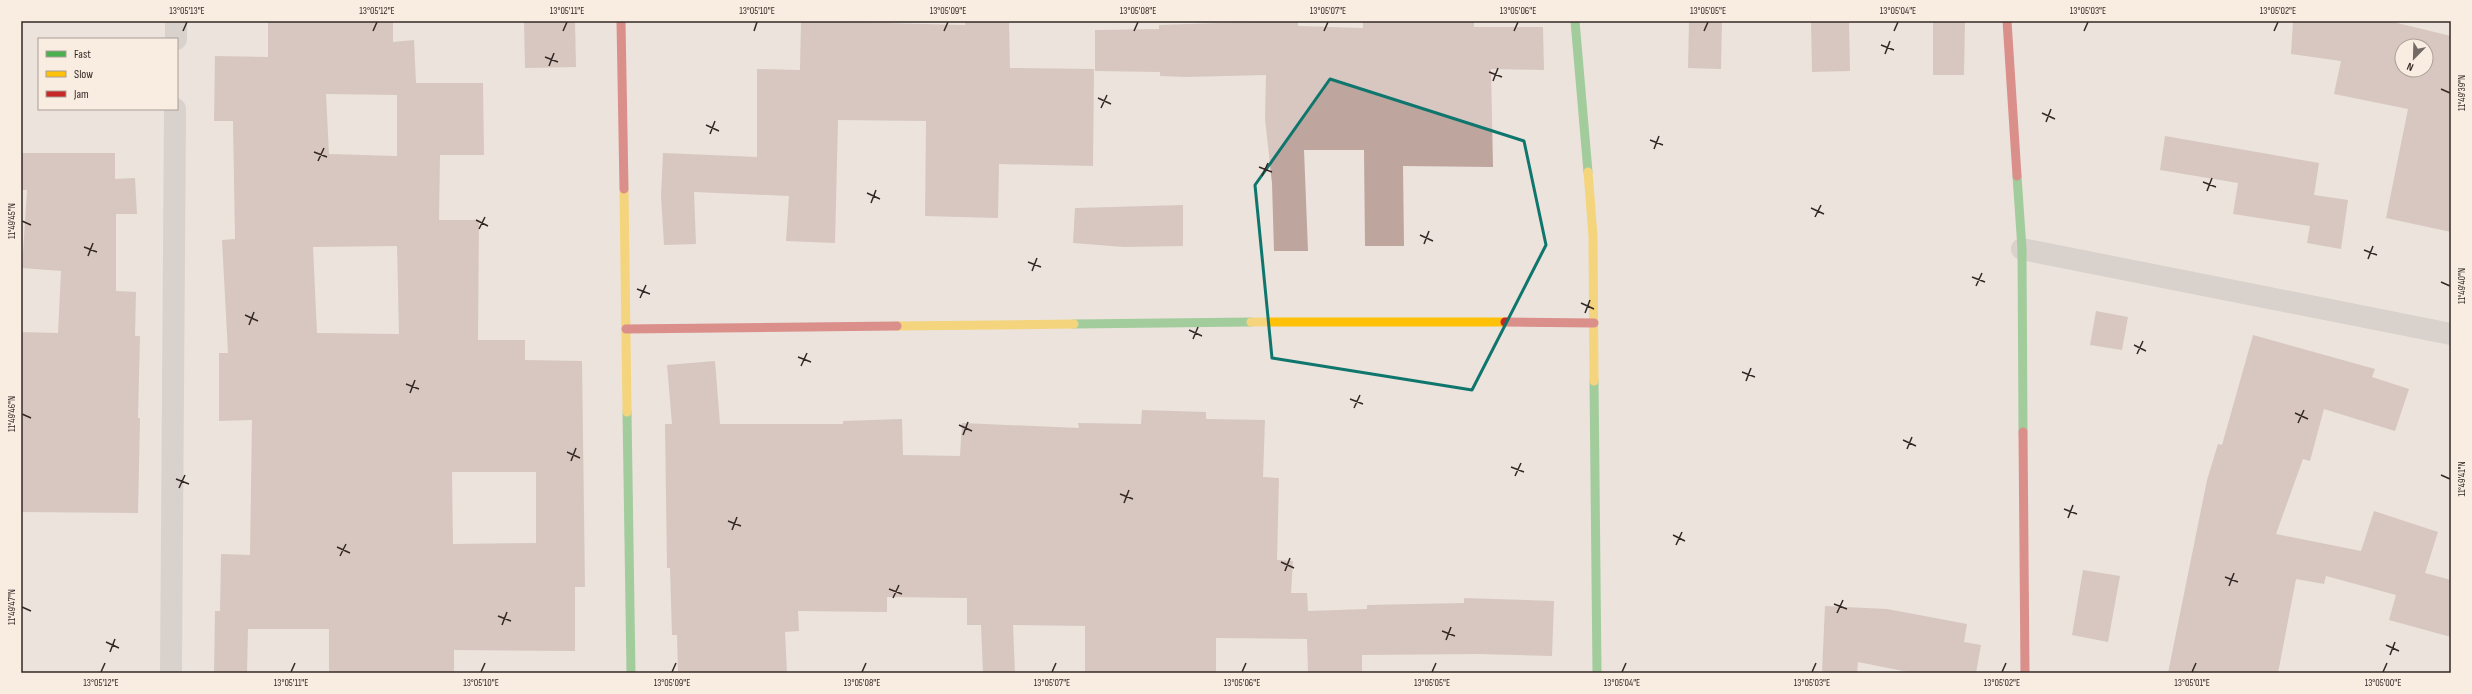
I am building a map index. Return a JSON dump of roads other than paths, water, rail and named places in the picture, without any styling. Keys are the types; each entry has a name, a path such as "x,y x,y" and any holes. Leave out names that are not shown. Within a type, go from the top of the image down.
{"street":[{"path":"176,21 176,38"},
{"path":"622,21 631,673"},
{"path":"1575,21 1594,236 1597,673"},
{"path":"2007,21 2022,249 2025,673"},
{"path":"171,673 175,110"},
{"path":"2022,249 2451,334"},
{"path":"626,329 1349,321 1594,323"}]}
